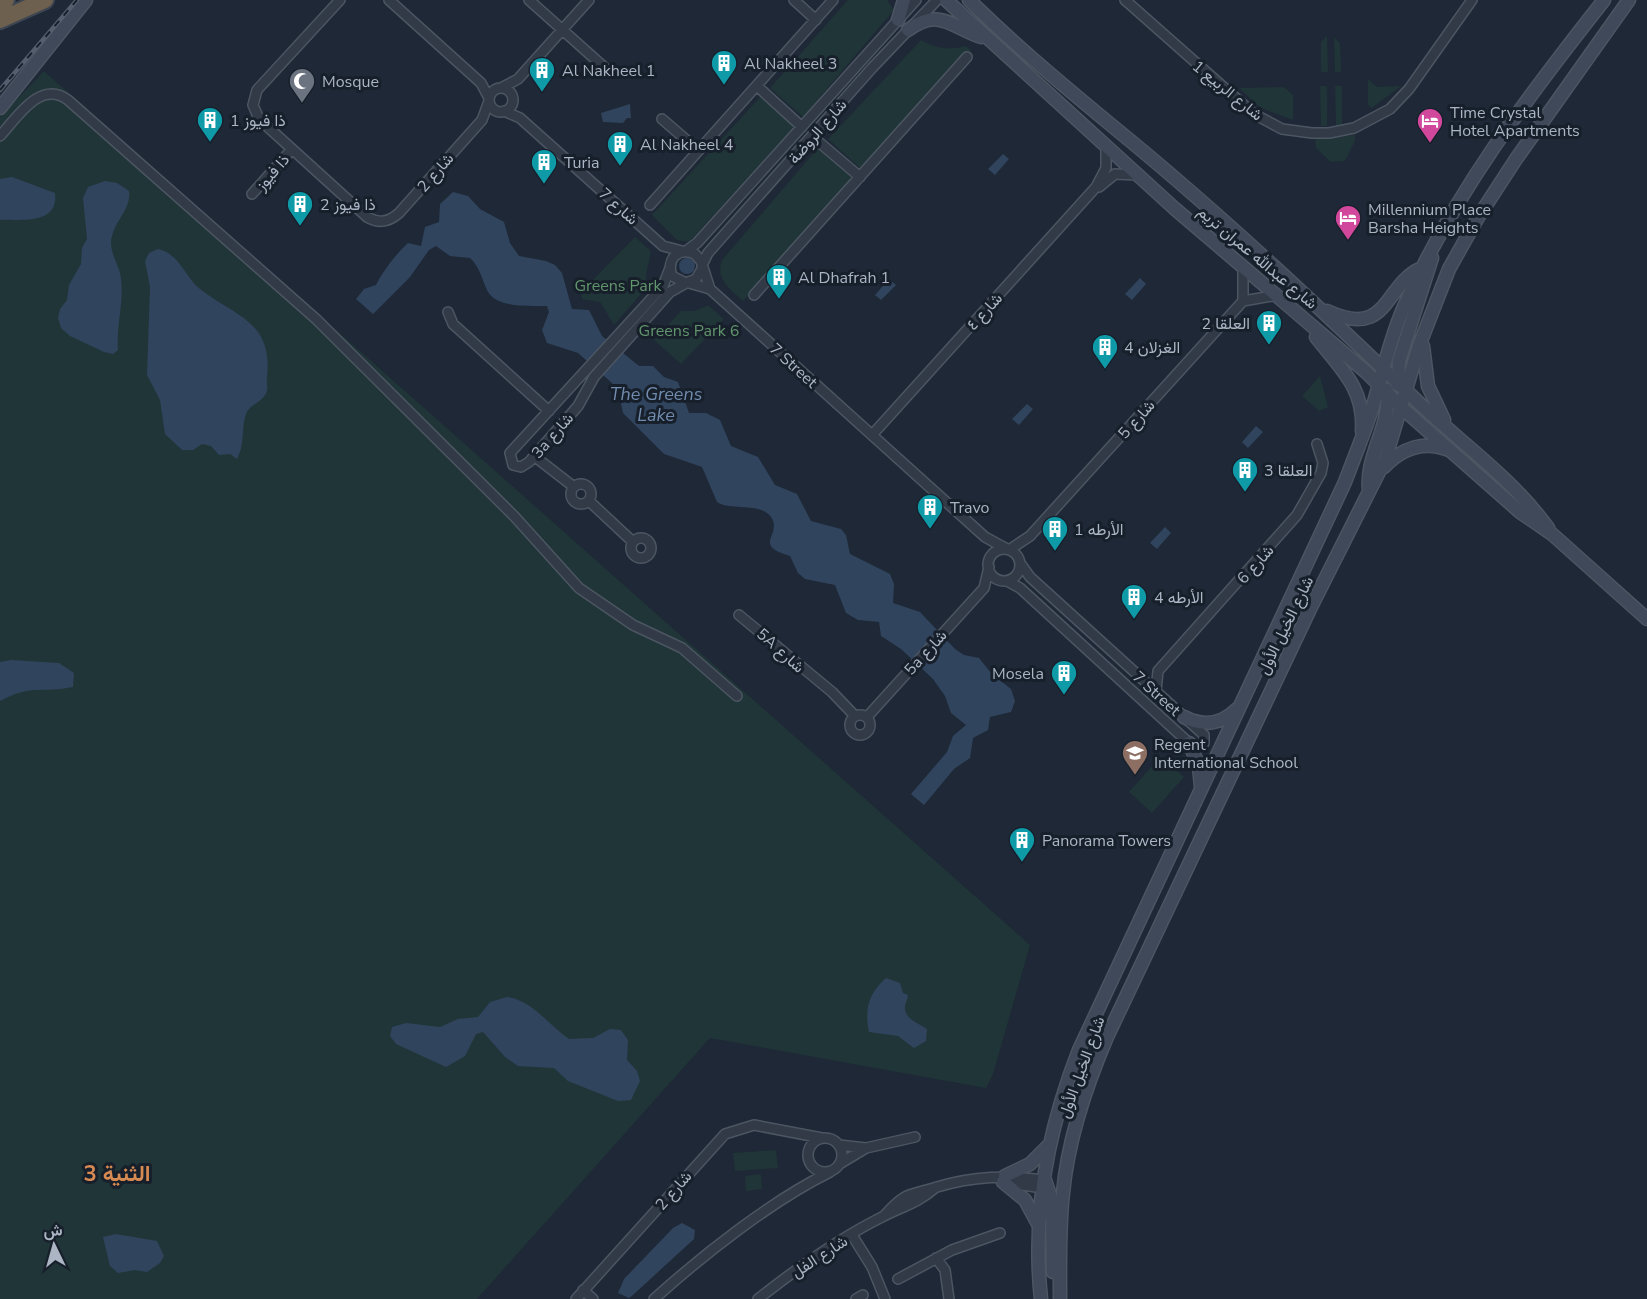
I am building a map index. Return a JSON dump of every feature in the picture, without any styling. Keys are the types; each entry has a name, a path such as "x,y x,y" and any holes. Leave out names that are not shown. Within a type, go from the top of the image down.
{"highway":[{"path":"0,7 6,0"},
{"path":"0,20 45,0"}],"main road":[{"path":"0,108 86,0"},
{"path":"898,20 904,0"},
{"name":"شارع عبدالله عمران تريم","path":"946,0 1138,175 1307,320 1381,374 1402,395 1451,432 1515,489 1552,534"},
{"name":"شارع عبدالله عمران تريم","path":"969,0 1371,355 1388,394 1402,395"},
{"path":"979,0 988,18"},
{"name":"شارع الخيل الأول","path":"1060,1296 1062,1201 1052,1181 1049,1145 1063,1093 1079,1050 1345,482 1372,410 1381,374 1403,310 1423,267 1500,142 1604,0"},
{"name":"شارع الخيل الأول","path":"1041,1299 1040,1235 1052,1181 1107,1037 1381,470 1402,395 1449,269 1477,219 1629,0"},
{"path":"908,30 922,22 939,19 986,38"},
{"path":"1402,395 1399,361 1431,269 1432,251"},
{"path":"1320,309 1349,319 1371,316 1388,304 1409,276 1423,267"},
{"path":"1307,320 1318,339 1341,365 1354,388 1361,414 1361,440"},
{"path":"1424,331 1423,359 1428,386 1451,432"},
{"path":"1369,491 1370,463 1384,422 1388,394"},
{"name":"شارع عبدالله عمران تريم","path":"1402,395 1414,417 1520,512 1552,534 1647,619"},
{"path":"1372,410 1378,404 1384,406 1384,422"},
{"path":"1381,470 1396,456 1414,447 1434,445 1454,453"},
{"path":"1184,717 1197,722 1211,723 1230,716 1240,706"},
{"path":"1189,743 1199,766 1201,790"},
{"path":"1040,1235 1030,1206 1021,1195 1000,1179 1030,1164 1049,1145"},
{"path":"1052,1181 1053,1271 1060,1296"}],"street":[{"path":"292,149 255,115 253,105 255,95 340,0"},
{"path":"389,0 481,83 492,108 502,111 512,100 518,80 589,0"},
{"path":"529,0 604,67"},
{"path":"794,0 816,20"},
{"path":"650,205 833,0"},
{"name":"شارع الروضة","path":"684,251 697,243 916,0"},
{"name":"شارع الروضة","path":"702,267 708,253 937,0"},
{"name":"شارع الربيع 1","path":"1125,0 1254,114 1282,129 1312,134 1354,128 1390,109 1411,87 1472,0"},
{"path":"754,295 967,57"},
{"path":"489,99 499,88 518,80"},
{"path":"481,83 508,91 512,100"},
{"path":"757,86 802,127"},
{"path":"0,136 37,97 56,94 68,100 316,320 514,516 579,588 633,625 682,648 736,696"},
{"name":"شارع 2","path":"292,149 368,217 386,221 399,213 482,120 489,99"},
{"name":"شارع 7","path":"512,100 520,118"},
{"name":"شارع 2","path":"482,120 502,111"},
{"name":"شارع 7","path":"502,111 520,118 663,246 684,251"},
{"path":"662,119 698,150"},
{"path":"813,137 860,177"},
{"name":"شارع ٤","path":"872,435 1096,187 1106,168 1106,146"},
{"name":"ذا فيوز","path":"252,194 292,149"},
{"name":"شارع ٤","path":"1096,187 1119,173 1138,175"},
{"name":"شارع 7","path":"663,246 670,266"},
{"path":"684,251 695,254 710,289 675,279 670,266 674,256 684,251"},
{"path":"1243,265 1242,301 1278,295"},
{"name":"3a شارع","path":"590,374 578,406 536,454 521,467 513,465 509,457 513,449 565,394 590,374 618,342 663,286 670,266"},
{"path":"687,283 699,276 702,267"},
{"name":"3a شارع","path":"618,342 670,292 687,283"},
{"name":"7 Street","path":"710,289 985,537 1008,550"},
{"name":"شارع 5","path":"1008,550 1029,536 1242,301"},
{"path":"448,312 453,324 548,412"},
{"path":"565,394 575,396 578,406"},
{"name":"شارع 6","path":"1158,671 1297,515 1321,473 1323,463 1317,444"},
{"path":"536,454 574,487"},
{"path":"583,484 588,487 592,495 589,501 583,504 574,502 571,496 574,487 583,484"},
{"path":"589,501 633,542"},
{"name":"شارع 5","path":"1020,561 1029,536"},
{"path":"984,588 989,565 993,554 1008,550 1020,561 1019,573 1005,581 995,578 989,565 985,537"},
{"name":"7 Street","path":"1005,581 1020,588 1189,743 1202,746 1205,738 1030,577 1020,561"},
{"name":"5a شارع","path":"867,717 984,588 1005,581"},
{"name":"5A شارع","path":"739,615 823,687 832,692 838,701 855,716"},
{"path":"1138,675 1158,671 1156,691"},
{"path":"861,714 867,717 870,723 869,730 860,735 851,729 850,722 855,716 861,714"},
{"name":"شارع 2","path":"576,1299 725,1134 753,1125 822,1138 839,1145 866,1148"},
{"path":"792,1133 818,1171 830,1172"},
{"name":"شارع 2","path":"654,1299 718,1246 841,1163 866,1148 915,1137"},
{"path":"800,1189 812,1144 822,1138"},
{"path":"839,1145 841,1163"},
{"name":"شارع الفل","path":"758,1299 852,1235 883,1217 908,1194 962,1179 1052,1181"},
{"path":"898,1279 964,1245 1000,1233"},
{"path":"852,1235 872,1267 885,1299"},
{"path":"936,1258 945,1270 949,1299"},
{"path":"583,1290 593,1299"}],"green space":[{"path":"848,0 887,0 894,10 803,117 770,88"},
{"path":"1327,36 1328,72 1321,72 1321,42"},
{"path":"1334,37 1340,43 1341,72 1335,72"},
{"path":"921,40 943,48 966,46 971,50 861,169 828,139"},
{"path":"44,71 1030,945 993,1074 986,1088 710,1038 477,1299 0,1299 0,117"},
{"path":"1368,79 1377,87 1401,86 1372,108 1368,105"},
{"path":"1320,86 1327,86 1327,126 1321,126"},
{"path":"1335,86 1342,86 1342,125 1336,126"},
{"path":"1284,87 1293,95 1293,120 1261,108 1239,88"},
{"path":"762,95 795,126 689,242 677,240 652,215"},
{"path":"1355,135 1355,141 1345,161 1331,162 1316,148 1315,139"},
{"path":"818,148 853,179 743,301 722,278 720,267 722,260"},
{"name":"Greens Park","path":"635,237 651,251 646,275 647,287 614,325 600,302 582,299 581,292"},
{"name":"Greens Park 6","path":"708,305 724,319 681,364 654,340 681,311 695,311"},
{"path":"1320,376 1328,407 1319,411 1302,396"},
{"path":"1161,756 1184,777 1152,813 1129,792"},
{"path":"776,1150 778,1168 735,1171 733,1153"},
{"path":"761,1174 762,1189 746,1191 745,1176"}],"water":[{"path":"630,104 631,118 627,118 623,123 603,122 601,113"},
{"path":"1003,154 1009,159 995,175 988,169"},
{"path":"12,177 55,193 55,203 51,211 37,218 0,220 0,179"},
{"path":"105,181 117,183 129,191 128,204 115,229 111,243 122,288 118,350 113,354 70,336 61,328 58,318 60,309 67,300 69,285 81,264 82,248 87,239 83,198 88,187"},
{"name":"The Greens Lake","path":"453,192 468,196 480,209 504,222 510,243 519,256 555,265 562,273 572,309 589,310 602,336 639,366 653,366 664,377 678,382 689,413 706,413 720,420 731,446 758,457 775,485 797,494 811,521 841,529 846,535 850,554 890,574 894,584 893,603 920,612 955,649 964,655 979,658 991,673 1011,689 1015,701 1011,712 990,717 988,730 973,738 970,758 954,769 924,805 911,794 947,752 953,736 966,725 951,713 945,696 933,679 901,649 881,636 879,622 858,620 846,613 835,585 805,579 798,573 790,556 772,548 770,539 774,523 766,512 717,502 702,467 664,454 623,413 619,394 612,383 578,353 547,343 542,330 549,312 547,306 515,305 499,301 488,292 479,270 470,258 450,256 436,246 429,250 410,277 373,314 356,299 364,289 376,285 390,263 408,243 421,246 425,227 439,222 440,204"},
{"path":"158,249 177,260 200,289 249,322 258,332 264,344 267,358 267,390 266,394 246,414 237,459 230,454 219,455 211,446 202,444 193,450 182,450 165,434 160,400 147,375 150,287 145,261 149,253"},
{"path":"687,258 693,260 695,266 693,272 687,274 681,272 679,266 681,260"},
{"path":"1140,278 1146,284 1132,300 1125,294"},
{"path":"889,279 896,285 881,300 875,295"},
{"path":"1027,404 1033,409 1019,425 1012,419"},
{"path":"1256,426 1263,432 1248,448 1242,442"},
{"path":"1165,527 1171,533 1157,549 1150,543"},
{"path":"11,660 59,663 74,673 73,687 21,692 0,701 0,662"},
{"path":"886,978 900,983 903,993 908,995 906,1013 913,1021 927,1029 926,1041 914,1048 898,1036 869,1032 867,1016 869,1002 875,990"},
{"path":"507,997 533,1008 569,1039 593,1038 610,1029 621,1030 628,1040 627,1060 637,1071 640,1081 631,1100 618,1101 568,1081 554,1068 518,1066 505,1057 483,1032 476,1034 465,1056 446,1067 396,1044 390,1036 392,1027 406,1023 440,1027 458,1019 478,1017 490,1002"},
{"path":"682,1223 695,1230 694,1239 629,1298 618,1293 624,1279 673,1228"},
{"path":"116,1234 157,1241 164,1256 160,1263 147,1272 135,1270 118,1273 110,1266 103,1237"}],"railway":[{"path":"0,90 77,0"}],"place":[{"name":"Al Nakheel 3","path":"724,86"},
{"name":"Al Nakheel 1","path":"542,93"},
{"name":"Mosque","path":"302,104"},
{"name":"ذا فيوز 1","path":"210,143"},
{"name":"Time Crystal Hotel Apartments","path":"1430,144"},
{"name":"Al Nakheel 4","path":"620,167"},
{"name":"Turia","path":"544,185"},
{"name":"ذا فيوز 2","path":"300,227"},
{"name":"Millennium Place Barsha Heights","path":"1348,241"},
{"name":"Al Dhafrah 1","path":"779,300"},
{"name":"العلقا 2","path":"1269,346"},
{"name":"الغزلان 4","path":"1105,370"},
{"name":"العلقا 3","path":"1245,493"},
{"name":"Travo","path":"930,530"},
{"name":"الأرطه 1","path":"1055,552"},
{"name":"الأرطه 4","path":"1134,620"},
{"name":"Mosela","path":"1064,696"},
{"name":"Regent International School","path":"1135,776"},
{"name":"Panorama Towers","path":"1022,863"}],"district":[{"name":"الثنية 3","path":"117,1173"}]}
